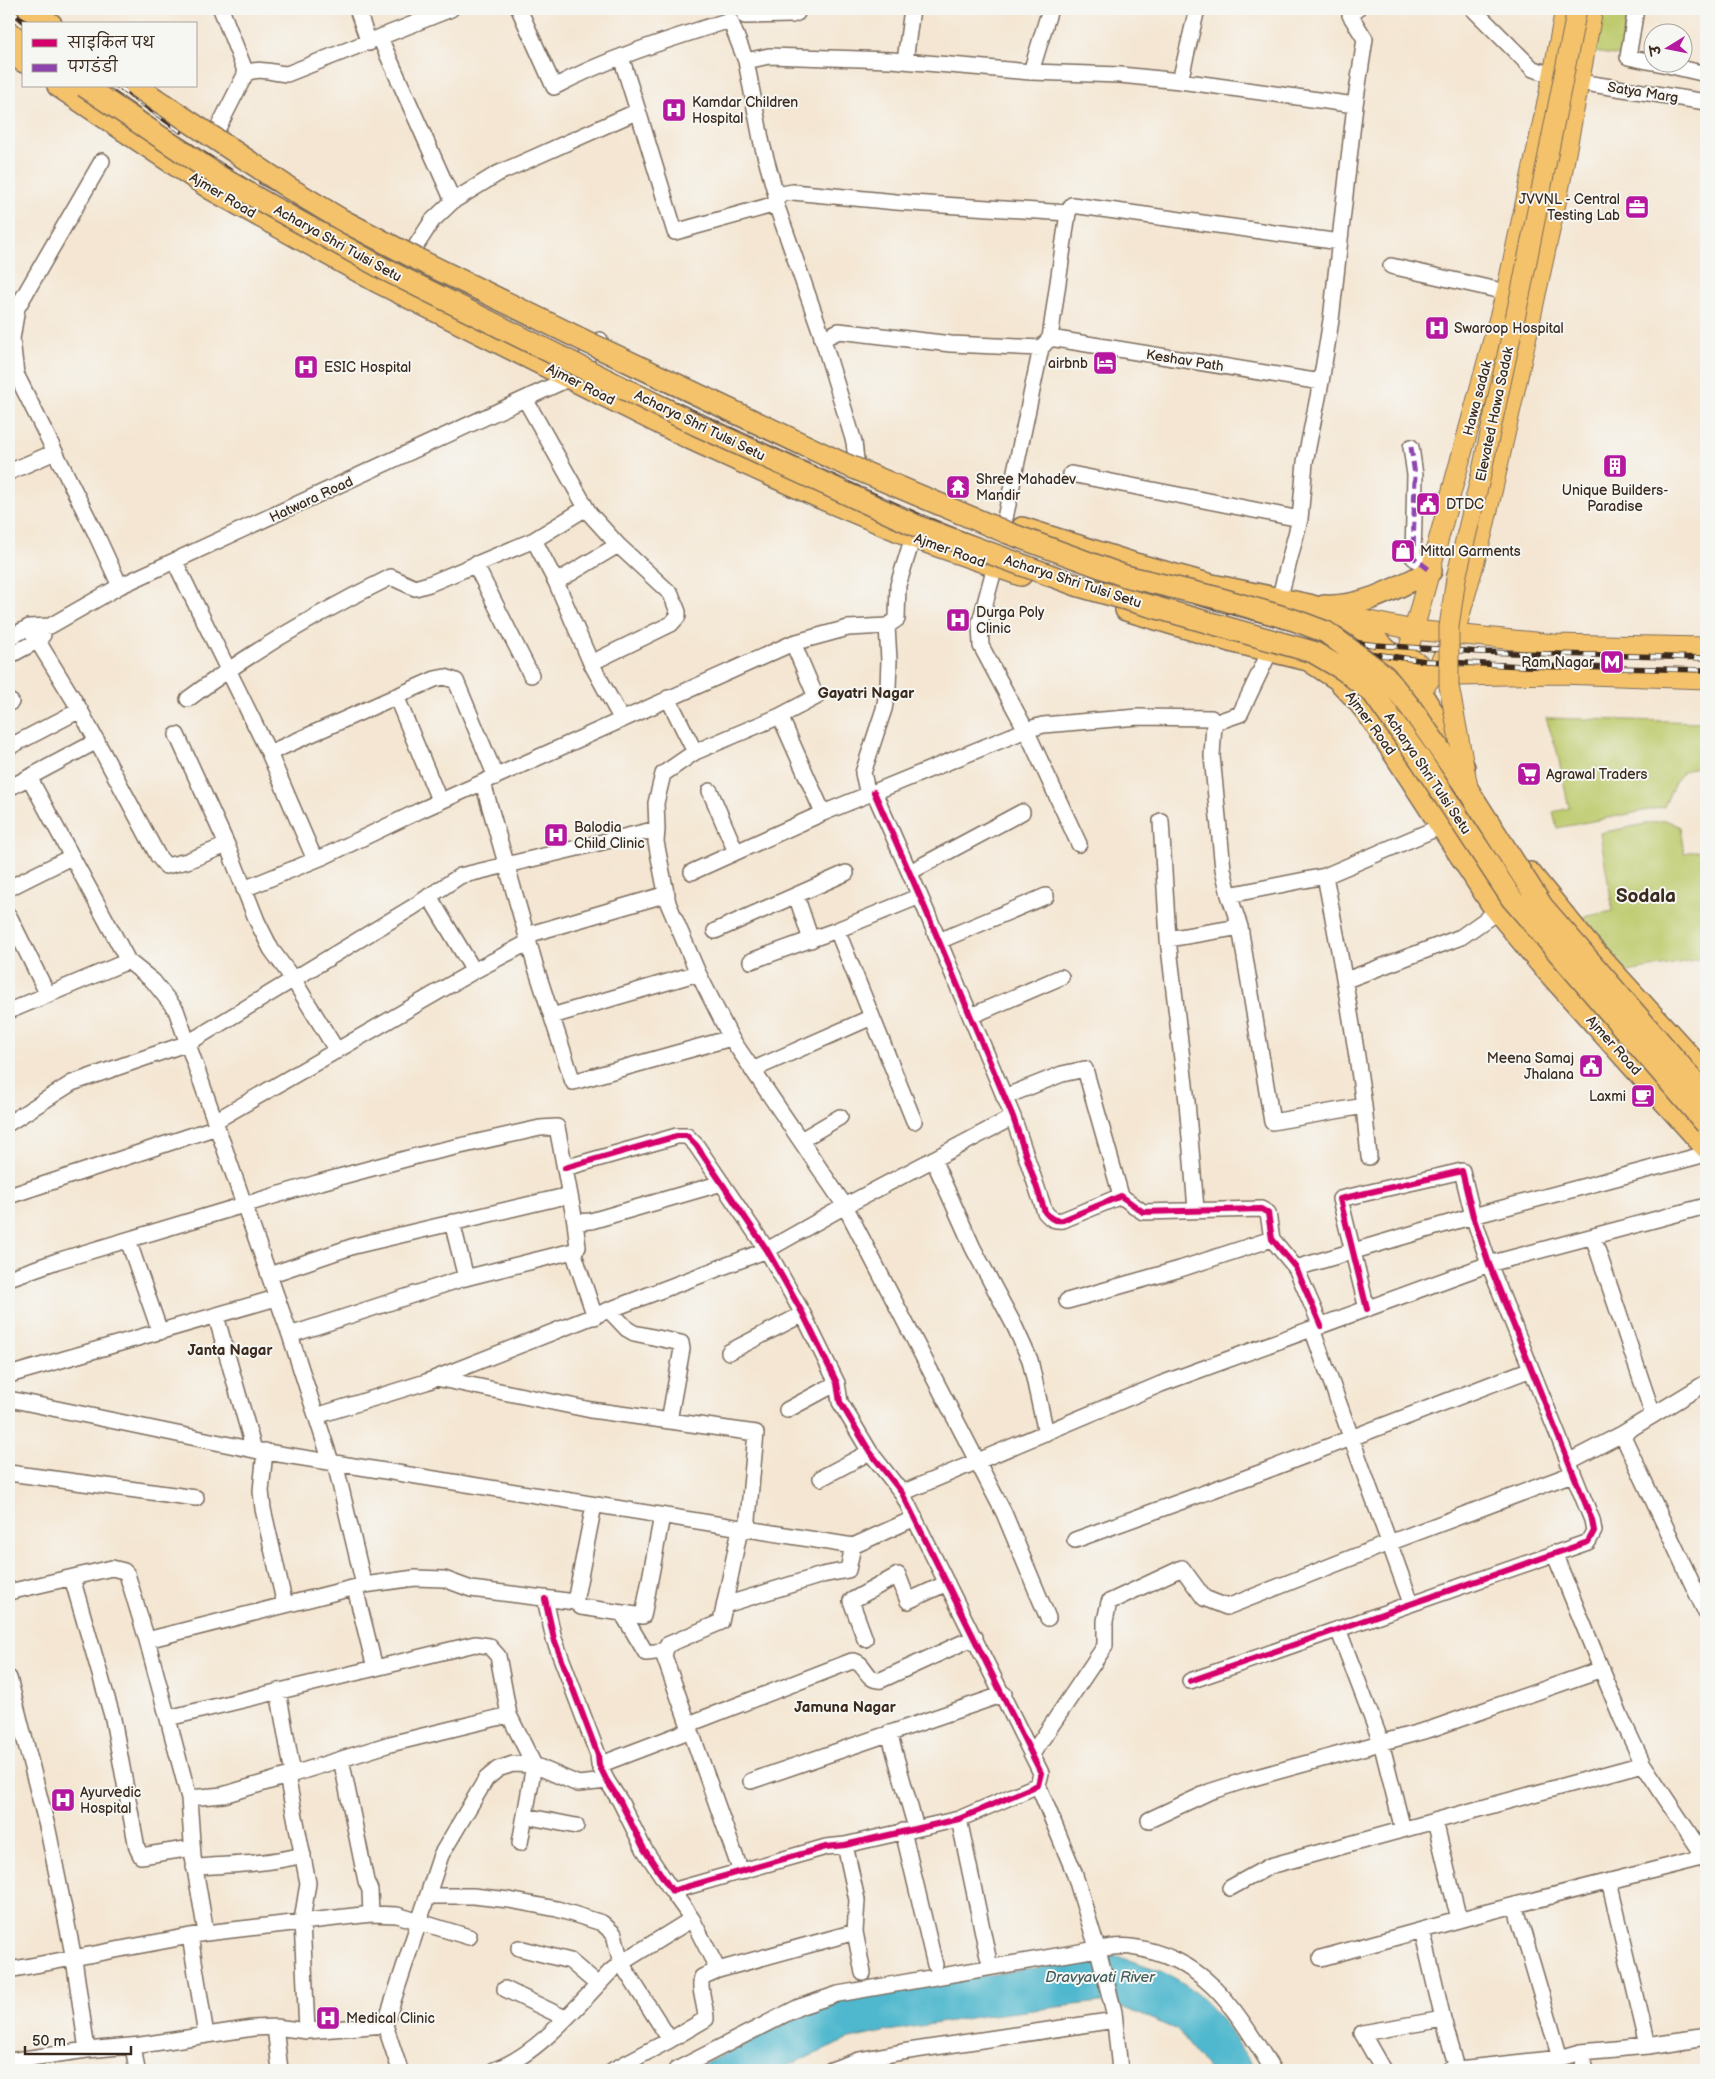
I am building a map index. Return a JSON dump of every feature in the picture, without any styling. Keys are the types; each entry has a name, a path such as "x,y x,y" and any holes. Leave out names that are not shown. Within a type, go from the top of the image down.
{"highway":[{"path":"20,9 39,22"},
{"path":"28,9 48,22"},
{"path":"9,32 22,42"},
{"path":"9,51 22,61"},
{"name":"Ajmer Road","path":"61,88 211,189 260,217 376,281 689,438 822,499 913,537 1079,596 1230,641 1308,660 1337,679 1357,700 1371,718 1498,912 1540,963 1706,1148"},
{"name":"Acharya Shri Tulsi Setu","path":"87,88 220,177 268,205 384,269 697,425 919,527 1079,586 1313,652 1344,670 1374,693 1512,899 1706,1124"},
{"name":"Acharya Shri Tulsi Setu","path":"139,88 289,188 342,220 587,342 842,463 1008,533 1126,576 1228,601 1294,620 1326,632 1385,676 1411,708 1468,790 1542,906 1706,1094"},
{"path":"150,88 341,211 414,249 821,445 1004,522 1141,566 1212,585 1309,605 1337,607 1373,598 1431,571"},
{"path":"1309,605 1343,616 1405,661 1472,780 1531,875 1586,942 1704,1066"}],"main road":[{"name":"Hawa sadak","path":"1371,718 1405,661 1431,571 1506,292 1553,74 1564,9"},
{"name":"Elevated Hawa Sadak","path":"1468,790 1450,686 1449,627 1458,569 1481,475 1522,286 1578,9"},
{"path":"1385,740 1434,674 1455,633 1483,532 1510,413 1560,185 1593,9"},
{"path":"1343,616 1414,630 1554,644 1706,647"},
{"path":"1405,661 1434,674 1459,676 1559,674 1706,679"}],"street":[{"path":"221,9 246,74"},
{"path":"357,9 453,201"},
{"path":"216,132 246,74 256,70 287,74 450,9"},
{"path":"519,9 554,87 586,70 730,20 745,12 792,15 797,13 798,9"},
{"path":"905,61 912,9"},
{"path":"1031,72 1050,9"},
{"path":"1180,81 1197,9"},
{"name":"Satya Marg","path":"1473,9 1533,69 1580,82 1706,102"},
{"path":"1636,9 1628,57 1642,60"},
{"path":"1279,600 1300,519 1305,462 1321,382 1366,39 1351,11"},
{"path":"730,20 746,61 762,144 776,200 854,442 856,460"},
{"path":"746,61 769,56 905,61 1031,72 1120,75 1180,81 1356,105"},
{"path":"621,57 675,232 776,200 793,192 896,202 1068,213"},
{"path":"1692,71 1706,74"},
{"path":"414,249 432,221 453,201 497,174 638,111"},
{"path":"102,161 18,308 12,339 16,374 120,586"},
{"path":"1004,522 1045,343 1068,213 1072,205 1340,242"},
{"path":"1391,266 1506,292"},
{"name":"Keshav Path","path":"822,339 839,331 951,344 1045,343 1321,382"},
{"name":"Hatwara Road","path":"9,638 29,627 50,626 120,586 570,378 600,340"},
{"path":"525,399 586,508 618,545 670,594 676,603 678,616 671,624 591,663"},
{"path":"1411,447 1415,475 1413,557 1431,571"},
{"path":"9,472 55,452"},
{"path":"1071,474 1300,519"},
{"path":"188,700 228,669 271,640 336,603 391,577 415,588 534,540 586,508"},
{"path":"244,889 315,860 668,698 793,643 848,628 887,626 896,619 898,585 913,537"},
{"path":"534,540 556,582 591,663 622,720"},
{"path":"556,582 618,545"},
{"path":"175,562 269,753 315,860"},
{"path":"475,564 531,675"},
{"path":"996,566 980,622 981,646 1026,730 1078,844"},
{"path":"9,656 37,641 50,626"},
{"path":"887,626 888,688 884,709 864,773 872,794 910,872 1013,1117 1045,1212 1050,1219 1055,1221 1063,1220 1121,1196"},
{"path":"29,627 80,710 158,856 166,866 227,845"},
{"path":"793,643 816,697 780,716 695,752 663,774 656,803 656,842 668,903 698,973 731,1038 845,1206 1004,1513 1048,1618"},
{"path":"1214,723 1240,714 1270,651"},
{"path":"269,753 434,679 445,677 456,681 490,780 507,866 572,1082 731,1038"},
{"path":"396,696 440,802"},
{"path":"668,698 695,752"},
{"path":"9,747 80,710"},
{"path":"780,716 823,814"},
{"path":"692,872 823,814 1026,730 1043,725 1138,717 1211,718 1214,723 1212,756 1223,869 1229,895 1240,927 1272,1122 1364,1106"},
{"path":"177,735 227,845 257,921 271,948 293,979 337,1051"},
{"path":"9,788 97,741"},
{"path":"29,777 128,961 153,981 176,1010 333,1463 360,1587 375,1668"},
{"path":"710,791 736,852"},
{"path":"910,872 1022,812"},
{"path":"1161,821 1168,939 1187,1102 1196,1209"},
{"path":"1229,895 1324,876 1442,826"},
{"path":"9,1123 72,1083 188,1043 460,876 657,829"},
{"path":"9,888 71,857"},
{"path":"715,931 846,873"},
{"path":"1324,876 1346,980 1370,1156"},
{"path":"9,1196 216,1124 528,939 666,894"},
{"path":"796,895 811,940"},
{"path":"429,896 474,971"},
{"path":"751,961 837,930 920,896"},
{"path":"940,941 1046,896"},
{"path":"1346,980 1460,937 1498,912"},
{"path":"9,916 48,995"},
{"path":"1168,939 1240,927"},
{"path":"837,930 914,1121"},
{"path":"9,1011 128,961"},
{"path":"552,1016 698,973"},
{"path":"971,1016 1061,977"},
{"path":"752,1070 872,1017"},
{"path":"1004,1097 1062,1074 1084,1069 1121,1196 1144,1212 1196,1209 1261,1209 1268,1212 1272,1239 1296,1268 1388,1543 1412,1603"},
{"path":"800,1140 840,1116"},
{"path":"316,1416 436,1378 767,1250 845,1206 1013,1117"},
{"path":"9,1278 57,1261 244,1204 420,1156 540,1128 557,1127 575,1222 578,1247 573,1251 466,1278 290,1335"},
{"path":"564,1168 682,1135 687,1136 696,1145 767,1250 803,1314 837,1383 840,1402 870,1452 902,1493 1004,1694 1041,1773 1038,1785 1074,1872 1098,1952 1114,2016 1120,2070"},
{"path":"1296,1268 1473,1216 1706,1154"},
{"path":"933,1159 973,1248 1030,1360 1046,1432"},
{"path":"1190,1681 1588,1542 1594,1531 1592,1520 1489,1264 1473,1216 1462,1171 1340,1199 1354,1250 1366,1309"},
{"path":"575,1222 591,1221 722,1183"},
{"path":"269,1275 354,1246 570,1195"},
{"path":"902,1493 1161,1384 1489,1264 1706,1206"},
{"path":"452,1222 466,1278"},
{"path":"1593,1236 1653,1415"},
{"path":"1067,1301 1180,1269 1272,1239"},
{"path":"128,1240 160,1332"},
{"path":"573,1251 594,1316"},
{"path":"9,1375 276,1298"},
{"path":"609,1310 627,1329 634,1333 681,1343 682,1349 669,1421"},
{"path":"729,1352 803,1314"},
{"path":"216,1316 260,1451 263,1509 285,1605"},
{"path":"1075,1540 1352,1439 1531,1369"},
{"path":"436,1378 591,1410 756,1432 744,1530 721,1622 667,1645 664,1651 664,1656 741,1872"},
{"path":"787,1410 837,1383"},
{"path":"1032,1754 1105,1646 1105,1622 1109,1602 1182,1568 1204,1598 1227,1607 1570,1468 1706,1383"},
{"path":"9,1399 260,1451 853,1546 915,1518"},
{"path":"1622,1434 1706,1613"},
{"path":"821,1478 870,1452"},
{"path":"9,1473 196,1498"},
{"path":"575,1602 594,1506"},
{"path":"147,1640 360,1587 415,1578 444,1579 471,1589 575,1602 581,1606 643,1616 662,1516"},
{"path":"725,1605 822,1575 848,1570 853,1546"},
{"path":"1321,1958 1515,1905 1706,1860 1643,1764 1554,1553"},
{"path":"9,1592 112,1568 124,1570 127,1574 147,1640 189,1798 194,1867 206,1933"},
{"path":"865,1639 851,1601 898,1574 908,1601 947,1583"},
{"path":"72,1578 112,1719 140,1856 192,1848"},
{"path":"545,1599 554,1639 598,1755 599,1765 620,1801 644,1849 692,1919 718,1970"},
{"path":"622,1613 646,1653 664,1651"},
{"path":"1338,1629 1381,1742 1403,1830"},
{"path":"599,1765 852,1661 857,1661 861,1664 869,1677 876,1681 975,1637"},
{"path":"168,1718 475,1644 488,1646 498,1656 509,1715 534,1765 520,1843"},
{"path":"1149,1820 1209,1792 1431,1729 1602,1669"},
{"path":"9,1678 48,1830 74,1959 87,2050"},
{"path":"278,1691 308,1883 302,1921 306,2031"},
{"path":"751,1781 1004,1694"},
{"path":"189,1798 223,1795 390,1744 509,1715"},
{"path":"889,1733 910,1829 935,1965"},
{"path":"341,1759 366,1881 370,1890 371,1914"},
{"path":"400,2070 385,2025 441,1855 486,1779 498,1769 513,1764 534,1765 578,1784 607,1781"},
{"path":"1230,1888 1270,1866 1643,1764"},
{"path":"672,1891 826,1847 845,1846 910,1829 959,1819 1038,1785"},
{"path":"524,1816 576,1826"},
{"path":"959,1819 988,1957"},
{"path":"1435,1821 1459,1920"},
{"path":"845,1846 857,1900 854,1932 863,1973"},
{"path":"194,1867 274,1861 303,1855"},
{"path":"1609,1882 1648,2046"},
{"path":"428,1896 473,1896 509,1900 556,1909 602,1923 614,1934 621,1963 670,2040"},
{"path":"1515,1905 1560,2058"},
{"path":"9,1970 206,1933 371,1914 397,1915 469,1937"},
{"path":"494,2070 508,2065 549,2034 621,1963 692,1919"},
{"path":"1422,1930 1453,2069 1560,2058 1581,2052 1648,2046 1706,2037"},
{"path":"612,2070 706,2019 706,2007 700,1981 702,1977 718,1970 854,1932"},
{"path":"190,1936 206,2035"},
{"path":"676,2070 745,2033 822,1998 1130,1946 1154,1952 1192,1968 1221,1992 1243,2022 1273,2070"},
{"path":"519,1948 570,1962 598,1985"},
{"path":"506,1989 565,2018"},
{"path":"831,2070 859,2060 1114,2016"},
{"path":"1383,2070 1362,2033 1443,2019"},
{"path":"9,2062 253,2028 274,2027 306,2031 385,2025"},
{"path":"274,2027 280,2070"},
{"path":"133,2046 137,2070"},
{"path":"1581,2052 1585,2070"}],"green space":[{"path":"1602,9 1629,9 1619,56 1594,52"},
{"path":"1546,718 1706,722 1706,769 1701,770 1698,766 1683,772 1675,782 1664,807 1557,828 1553,812 1569,808 1557,751"},
{"path":"1666,820 1680,827 1684,853 1706,849 1706,921 1701,923 1706,958 1622,973 1573,919 1613,911 1600,833"}],"water":[{"name":"Dravyavati River","path":"1105,1952 1162,1972 1178,1980 1202,1998 1222,2020 1255,2070 1209,2070 1176,2029 1119,2006 1100,2002 983,2016 850,2039 778,2070 692,2070 823,2005 873,1992 1035,1968"}],"railway":[{"path":"9,9 25,22"},
{"path":"106,88 160,126 296,213 420,278 642,388 794,459 920,516 1006,551 1083,579 1330,648 1426,661 1523,666 1706,670"},
{"path":"121,88 181,131"},
{"path":"261,182 439,279"},
{"path":"515,317 737,424 887,492 1039,553 1117,581"},
{"path":"1194,602 1333,640 1376,645 1480,652 1706,658"}],"marked path":[{"path":"1411,447 1415,475 1413,557 1431,571"}],"cycle path":[{"path":"874,792 1013,1117 1045,1212 1053,1219 1063,1220 1121,1196 1143,1212 1261,1209 1268,1213 1272,1239 1296,1268 1321,1326"},
{"path":"545,1599 554,1639 598,1755 599,1765 620,1801 644,1849 672,1891 826,1847 845,1845 959,1819 1038,1785 1041,1773 902,1493 870,1452 840,1402 837,1383 803,1314 767,1250 696,1145 687,1136 677,1136 565,1168"},
{"path":"1190,1681 1588,1542 1594,1531 1592,1520 1489,1264 1473,1216 1462,1171 1340,1199 1367,1309"}],"place":[{"name":"Kamdar Children Hospital","path":"674,110"},
{"name":"JVVNL - Central Testing Lab","path":"1637,207"},
{"name":"Swaroop Hospital","path":"1437,328"},
{"name":"airbnb","path":"1105,363"},
{"name":"ESIC Hospital","path":"306,367"},
{"name":"Unique Builders- Paradise","path":"1615,466"},
{"name":"Shree Mahadev Mandir","path":"958,487"},
{"name":"DTDC","path":"1428,504"},
{"name":"Mittal Garments","path":"1403,551"},
{"name":"Durga Poly Clinic","path":"958,620"},
{"name":"Ram Nagar","path":"1612,662"},
{"name":"Agrawal Traders","path":"1529,774"},
{"name":"Balodia Child Clinic","path":"556,835"},
{"name":"Meena Samaj Jhalana","path":"1591,1066"},
{"name":"Laxmi","path":"1643,1096"},
{"name":"Ayurvedic Hospital","path":"63,1800"},
{"name":"Medical Clinic","path":"328,2018"}],"district":[{"name":"Gayatri Nagar","path":"866,693"},
{"name":"Sodala","path":"1646,895"},
{"name":"Janta Nagar","path":"230,1350"},
{"name":"Jamuna Nagar","path":"845,1707"}]}
